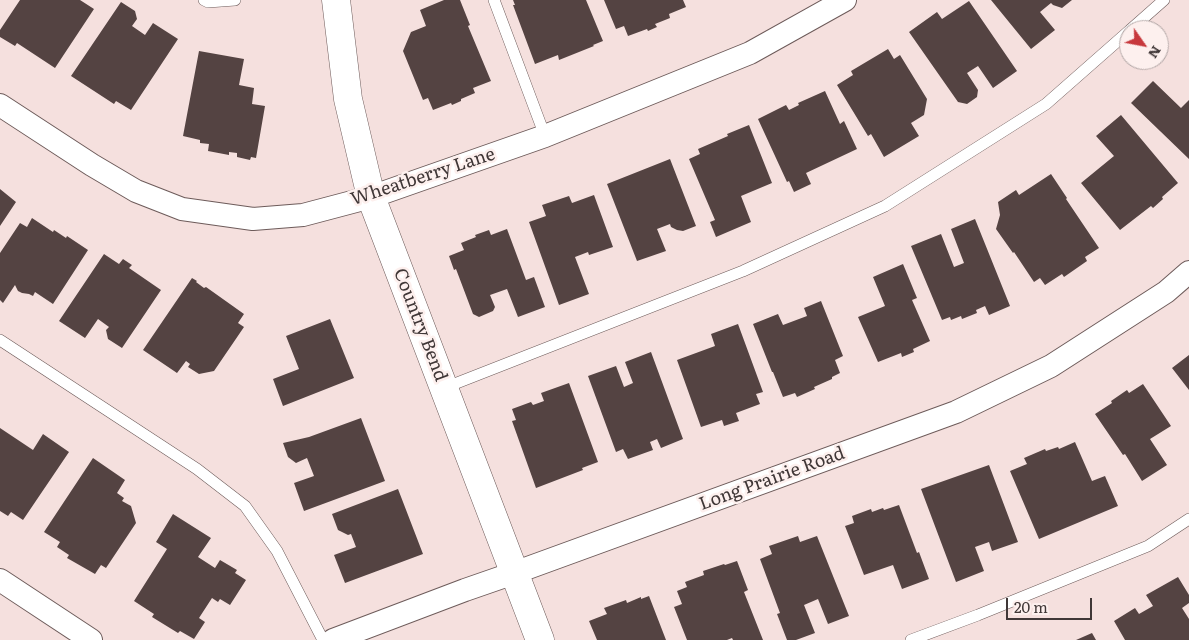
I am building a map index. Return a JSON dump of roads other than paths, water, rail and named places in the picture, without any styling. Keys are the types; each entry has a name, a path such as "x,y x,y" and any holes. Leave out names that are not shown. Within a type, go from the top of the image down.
{"street":[{"name":"Country Bend","path":"336,0 348,99 371,197 540,640"},
{"name":"Wheatberry Lane","path":"0,105 92,165 136,191 182,209 253,219 303,215 371,197 545,136 750,53 845,0"},
{"name":"Long Prairie Road","path":"333,640 464,590 956,412 1051,366 1166,292 1189,272"},
{"path":"0,580 91,640"}],"lane":[{"path":"204,0 208,2 235,0"},
{"path":"494,0 545,136"},
{"path":"1141,20 1164,0"},
{"path":"444,388 742,272 885,206 1046,104 1119,39"},
{"path":"0,340 197,469 245,506 277,551 323,640"},
{"path":"911,640 1148,546 1189,519"}]}
